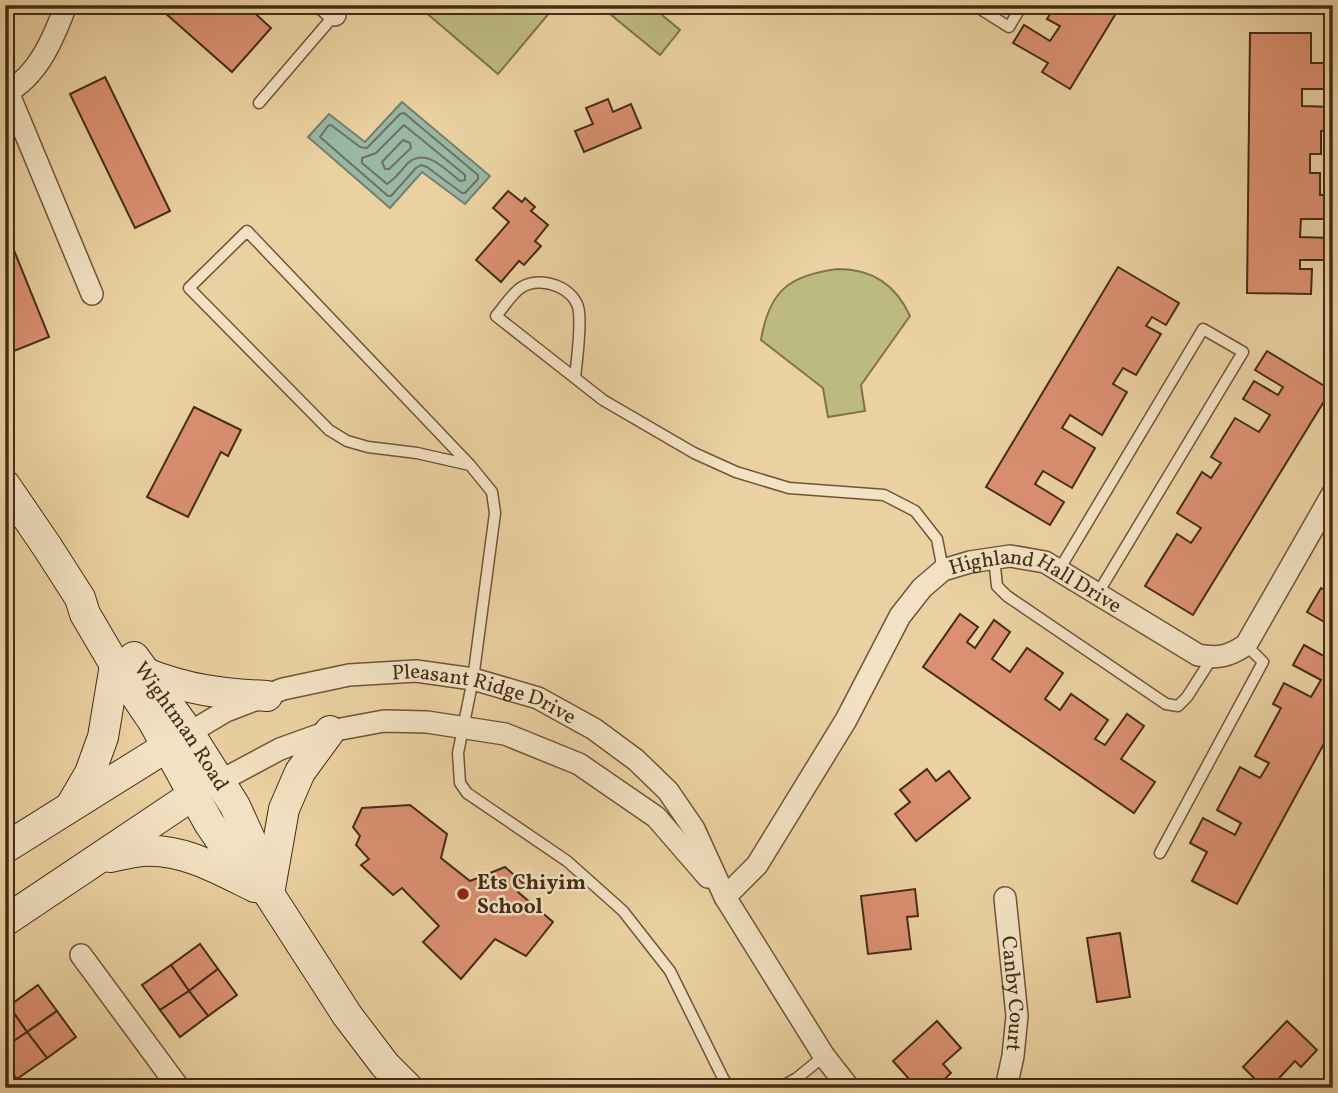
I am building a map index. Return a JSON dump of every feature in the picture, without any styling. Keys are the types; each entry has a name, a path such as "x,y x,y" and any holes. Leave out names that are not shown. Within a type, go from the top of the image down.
{"main road":[{"name":"Wightman Road","path":"5,485 80,598 85,614 115,665 179,739"},
{"name":"Wightman Road","path":"80,598 111,623 145,673 205,789 224,845 250,870 269,894 347,1015 385,1065 408,1088"},
{"path":"71,806 90,773 103,737 115,665"},
{"path":"145,673 177,686 209,692 267,696"},
{"path":"99,859 143,851 172,853 207,864 269,894 284,809 300,772 330,731"},
{"path":"5,848 179,739"},
{"path":"5,921 205,789"}],"street":[{"path":"66,5 52,43 31,71 7,92 92,294"},
{"path":"1212,658 1227,657 1246,645 1333,493"},
{"name":"Highland Hall Drive","path":"725,897 757,865 846,720 900,616 922,588 943,570 1010,556 1045,562 1198,655 1212,658"},
{"name":"Pleasant Ridge Drive","path":"179,739 226,711 283,689 349,675 416,671 473,680 538,698 594,729 636,760 668,791 694,830 725,897 824,1055 849,1088"},
{"name":"Pleasant Ridge Drive","path":"205,789 280,749 330,731 384,721 427,722 505,734 579,764 656,817 725,897"},
{"name":"Canby Court","path":"1005,898 1017,1016 1006,1088"},
{"path":"81,955 179,1088"}],"lane":[{"path":"974,5 1009,27 1022,5"},
{"path":"259,103 334,8"},
{"path":"470,465 347,441 329,430 189,288 247,231 470,465 492,492 495,513 473,680 458,753 460,783 467,793 567,861 623,911 670,971 730,1088"},
{"path":"575,378 579,309 563,289 549,283 535,282 521,287 496,316 603,401 694,453 736,472 789,488 884,495 915,511 937,539 943,570"},
{"path":"1059,570 1203,329 1223,340 1243,352 1098,593"},
{"path":"993,558 997,586 1007,596 1166,704 1178,706 1187,697 1212,658"},
{"path":"1160,853 1263,662 1246,645"},
{"path":"779,1088 797,1078 824,1055"}],"shaded area":[{"path":"417,5 556,5 498,74"},
{"path":"599,5 655,5 656,10 680,30 660,55"},
{"path":"838,269 862,272 882,281 898,296 910,316 861,385 865,411 828,417 823,388 761,340 770,309 784,288 806,276"}],"water":[{"path":"402,102 490,176 465,204 422,172 390,208 308,137 329,114 365,142"}],"building":[{"path":"156,5 246,5 271,28 232,72"},
{"path":"1055,5 1121,5 1070,89 1042,72 1048,63 1013,43 1024,25 1050,41 1060,26 1047,19"},
{"path":"1250,33 1311,33 1311,63 1328,63 1328,89 1302,89 1302,106 1333,107 1333,131 1321,131 1321,154 1310,154 1310,173 1320,173 1320,195 1332,195 1332,219 1301,219 1300,237 1331,238 1331,260 1300,260 1300,269 1312,269 1311,294 1247,293"},
{"path":"105,77 170,211 135,228 70,94"},
{"path":"608,99 613,112 631,104 641,128 584,152 575,131 593,124 586,108"},
{"path":"508,191 522,202 525,198 535,207 531,211 548,225 535,241 541,246 524,265 519,261 501,282 476,260 509,222 493,208"},
{"path":"5,228 49,337 14,351 5,329"},
{"path":"1118,267 1179,303 1166,325 1152,317 1146,326 1161,334 1136,375 1123,368 1113,384 1127,392 1102,435 1070,415 1062,428 1095,448 1072,488 1043,471 1035,484 1064,502 1050,525 986,487"},
{"path":"1267,351 1331,390 1193,615 1145,586 1177,534 1191,543 1201,528 1177,513 1202,472 1211,478 1221,463 1211,457 1235,418 1259,432 1270,415 1243,399 1254,381 1278,395 1283,387 1255,370"},
{"path":"194,407 241,430 228,456 221,452 188,517 147,497"},
{"path":"1321,588 1333,595 1333,627 1307,612"},
{"path":"960,614 978,627 967,642 975,648 994,620 1010,632 992,659 1010,672 1027,648 1063,673 1045,699 1060,710 1071,694 1108,720 1095,739 1105,745 1127,714 1144,726 1121,759 1155,782 1134,813 923,667"},
{"path":"1304,645 1333,661 1333,727 1237,904 1192,881 1207,852 1190,843 1203,818 1235,835 1241,823 1217,810 1240,767 1260,778 1269,763 1255,756 1281,708 1273,704 1284,683 1311,697 1321,680 1293,665"},
{"path":"927,769 936,781 949,771 970,798 916,841 895,814 910,802 900,790"},
{"name":"Ets Chiyim School","path":"410,805 447,834 441,858 470,881 505,867 524,884 518,892 553,922 526,956 495,939 461,979 423,942 439,926 402,888 393,895 361,865 369,859 356,845 360,836 353,827 362,808"},
{"path":"915,889 918,916 907,917 911,949 868,954 861,896"},
{"path":"1120,933 1130,997 1097,1002 1087,938"},
{"path":"200,944 218,969 189,991 171,965"},
{"path":"171,965 189,991 160,1010 142,985"},
{"path":"218,969 237,995 208,1016 189,991"},
{"path":"38,985 57,1011 27,1032 9,1006"},
{"path":"189,991 208,1016 180,1037 160,1010"},
{"path":"9,1006 27,1032 5,1047 5,1009"},
{"path":"57,1011 76,1037 47,1058 27,1032"},
{"path":"937,1021 961,1048 943,1064 951,1073 935,1088 917,1088 893,1061"},
{"path":"1287,1021 1317,1050 1301,1067 1295,1061 1270,1088 1264,1088 1243,1067"},
{"path":"27,1032 47,1058 17,1079 5,1063 5,1047"}],"place":[{"name":"Ets Chiyim School","path":"463,894"}]}
